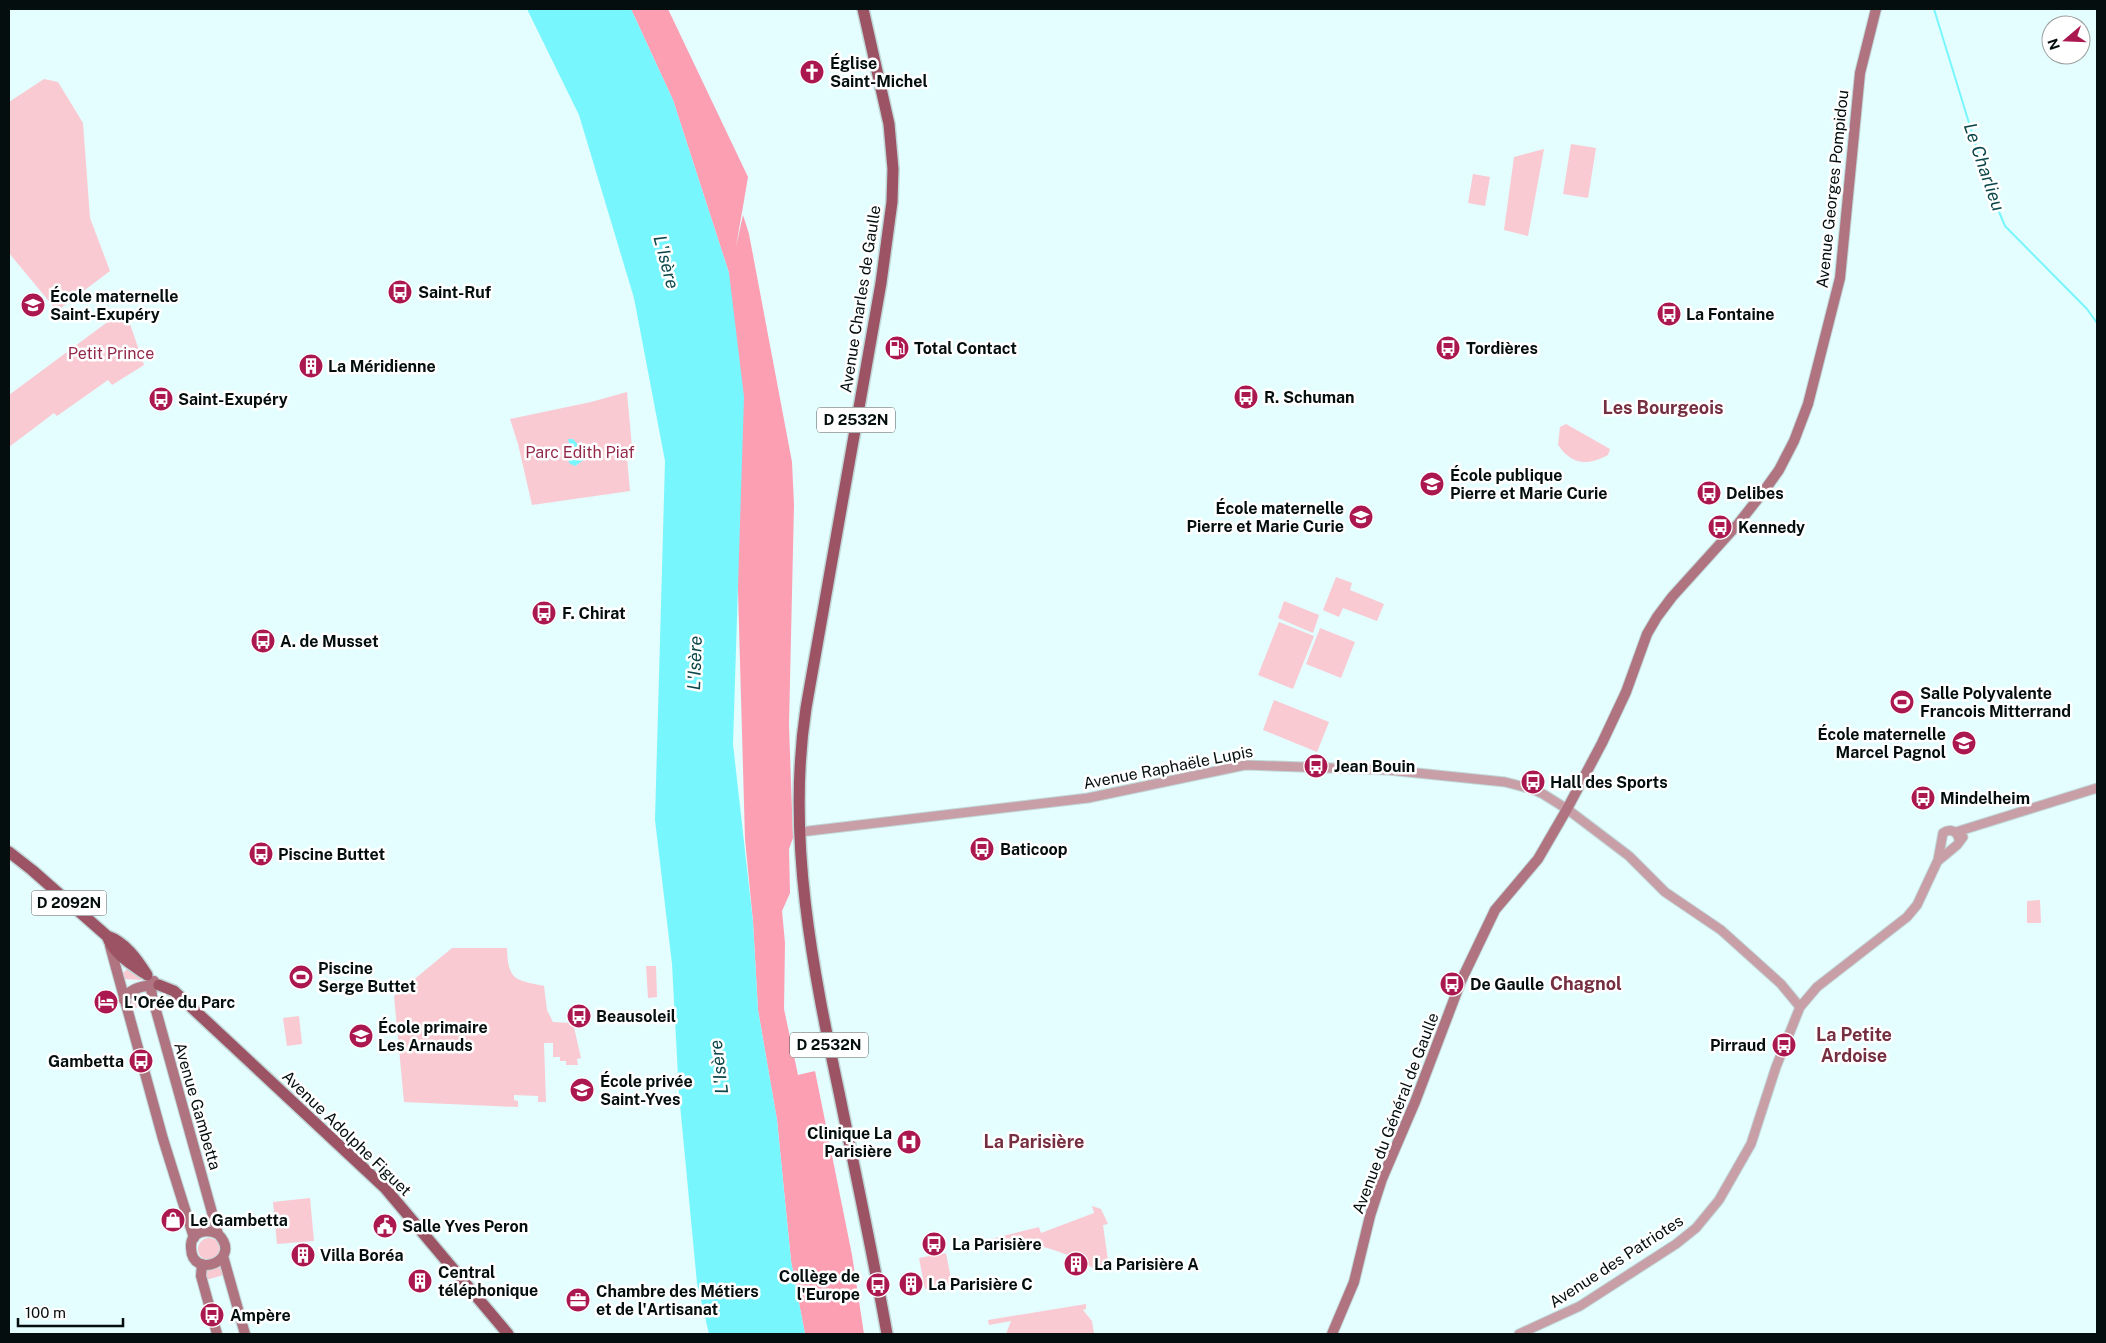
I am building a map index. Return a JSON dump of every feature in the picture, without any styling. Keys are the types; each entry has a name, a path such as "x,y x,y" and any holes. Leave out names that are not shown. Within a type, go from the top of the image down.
{"main road":[{"name":"Avenue Charles de Gaulle","path":"800,832 798,789 801,738 881,283 892,202 893,170 889,124 863,9"},
{"name":"Avenue Georges Pompidou","path":"1566,809 1602,743 1622,701 1647,634 1672,597 1744,517 1779,470 1794,441 1808,404 1840,278 1860,73 1876,9"},
{"name":"Avenue du Général de Gaulle","path":"1332,1334 1354,1282 1370,1216 1382,1180 1415,1102 1461,982 1495,910 1538,859 1566,809"},
{"name":"D 2532N","path":"800,832 807,914 816,978 888,1334"},
{"name":"D 2092N","path":"9,843 21,854 32,870"},
{"name":"D 2092N","path":"9,852 32,870 130,964 153,982"},
{"path":"108,941 184,1212 194,1238"},
{"path":"124,1000 128,992 153,982"},
{"name":"Avenue Adolphe Figuet","path":"153,982 169,998 214,1031 385,1188 508,1334"},
{"name":"Avenue Gambetta","path":"153,982 152,996 218,1234 225,1246 223,1256 245,1334"},
{"path":"218,1234 213,1231 202,1231 194,1238 191,1245 192,1255 202,1264 214,1264 223,1256"},
{"path":"202,1264 201,1276 217,1334"}],"street":[{"name":"Avenue Raphaële Lupis","path":"800,832 1088,798 1228,768 1263,764 1388,770 1480,778 1532,789 1566,809 1629,856 1665,892 1722,930 1781,984 1800,1007"},
{"path":"1958,836 2004,820 2014,814 2097,788"},
{"path":"1800,1007 1831,975 1907,917 1917,905 1938,860 1942,836 1946,831 1951,830 1958,836"},
{"path":"1938,860 1957,845 1958,836"},
{"path":"1942,843 1946,847 1951,848"},
{"name":"Avenue des Patriotes","path":"1519,1334 1580,1306 1676,1244 1696,1228 1712,1210 1733,1178 1751,1144 1779,1060 1800,1007"}],"green space":[{"path":"44,79 58,82 83,123 90,218 110,271 57,311 9,253 9,102"},
{"path":"1571,144 1596,148 1588,198 1563,194"},
{"path":"1544,149 1528,236 1504,230 1514,157"},
{"path":"1473,174 1490,177 1485,206 1468,203"},
{"name":"Petit Prince","path":"121,312 127,315 144,365 112,385 108,380 57,416 54,413 9,447 9,395"},
{"name":"Parc Edith Piaf","path":"627,392 633,458 627,458 630,491 532,505 518,444 510,419 591,402"},
{"path":"1566,424 1610,449 1608,455 1587,462 1580,462 1569,457 1558,445 1560,427"},
{"path":"1336,577 1352,583 1350,590 1384,604 1377,621 1343,608 1339,617 1323,610"},
{"path":"1284,601 1319,615 1313,633 1278,618"},
{"path":"1279,622 1314,636 1293,689 1258,675"},
{"path":"1320,628 1355,642 1341,678 1306,664"},
{"path":"1274,700 1329,722 1317,752 1263,730"},
{"path":"2040,900 2041,923 2027,923 2027,901"},
{"path":"452,948 507,948 509,967 515,977 526,982 544,986 547,1010 553,1022 573,1023 581,1058 577,1059 578,1065 566,1065 566,1061 560,1061 560,1057 553,1057 553,1043 544,1043 546,1102 538,1102 538,1096 514,1095 514,1100 518,1101 518,1107 404,1102 394,996"},
{"path":"646,966 656,966 657,997 648,998"},
{"path":"129,967 142,980 123,979 122,974"},
{"path":"139,993 145,995 149,1004 131,1009 131,999"},
{"path":"299,1016 302,1044 287,1046 283,1018"},
{"path":"310,1198 314,1241 277,1244 273,1202"},
{"path":"1092,1206 1101,1209 1108,1224 1103,1225 1109,1267 1096,1270 1068,1255 1039,1246 1008,1243 977,1247 979,1242 1039,1227 1041,1233 1094,1213"},
{"path":"209,1238 217,1241 220,1249 217,1257 209,1260 201,1257 198,1249 201,1241"},
{"path":"946,1253 952,1284 925,1289 919,1258"},
{"path":"222,1264 227,1274 206,1280 204,1269"},
{"path":"1086,1304 1086,1309 1083,1310 1092,1321 1094,1334 1006,1334 1011,1321 989,1325 988,1320"}],"shaded area":[{"path":"631,9 668,9 748,177 736,247 743,215 749,234 792,462 794,505 789,725 793,838 789,849 790,893 782,911 785,943 784,1009 798,1075 815,1071 852,1255 864,1334 805,1334 791,1261 777,1120 758,1010 753,922 745,839 729,273 673,100"}],"water":[{"name":"L'Isère","path":"527,9 631,9 673,100 729,273 744,397 733,744 753,922 758,1010 777,1120 791,1261 805,1334 709,1334 697,1283 679,1094 672,964 655,820 665,461 634,298 579,115"},
{"path":"568,439 573,439 585,453 585,459 575,466 569,463 568,457 571,454 577,453"}],"waterway":[{"name":"Le Charlieu","path":"1934,9 1989,188 2005,226 2087,309 2097,323"}],"place":[{"name":"Église Saint-Michel","path":"812,72"},
{"name":"Saint-Ruf","path":"400,292"},
{"name":"École maternelle Saint-Exupéry","path":"33,305"},
{"name":"La Fontaine","path":"1669,314"},
{"name":"Total Contact","path":"897,348"},
{"name":"Tordières","path":"1448,348"},
{"name":"La Méridienne","path":"311,366"},
{"name":"R. Schuman","path":"1246,397"},
{"name":"Saint-Exupéry","path":"161,399"},
{"name":"École publique Pierre et Marie Curie","path":"1432,484"},
{"name":"Delibes","path":"1709,493"},
{"name":"École maternelle Pierre et Marie Curie","path":"1361,517"},
{"name":"Kennedy","path":"1720,527"},
{"name":"F. Chirat","path":"544,613"},
{"name":"A. de Musset","path":"263,641"},
{"name":"Salle Polyvalente Francois Mitterrand","path":"1902,702"},
{"name":"École maternelle Marcel Pagnol","path":"1964,743"},
{"name":"Jean Bouin","path":"1316,766"},
{"name":"Hall des Sports","path":"1533,782"},
{"name":"Mindelheim","path":"1923,798"},
{"name":"Baticoop","path":"982,849"},
{"name":"Piscine Buttet","path":"261,854"},
{"name":"Piscine Serge Buttet","path":"301,977"},
{"name":"De Gaulle","path":"1452,984"},
{"name":"L'Orée du Parc","path":"106,1002"},
{"name":"Beausoleil","path":"579,1016"},
{"name":"École primaire Les Arnauds","path":"361,1036"},
{"name":"Pirraud","path":"1784,1045"},
{"name":"Gambetta","path":"141,1061"},
{"name":"École privée Saint-Yves","path":"582,1090"},
{"name":"Clinique La Parisière","path":"909,1142"},
{"name":"Le Gambetta","path":"173,1220"},
{"name":"Salle Yves Peron","path":"385,1226"},
{"name":"La Parisière","path":"934,1244"},
{"name":"Villa Boréa","path":"303,1255"},
{"name":"La Parisière A","path":"1076,1264"},
{"name":"Central téléphonique","path":"420,1281"},
{"name":"La Parisière C","path":"911,1284"},
{"name":"Collège de l'Europe","path":"878,1285"},
{"name":"Chambre des Métiers et de l'Artisanat","path":"578,1300"},
{"name":"Ampère","path":"212,1315"}],"district":[{"name":"Les Bourgeois","path":"1663,408"},
{"name":"Chagnol","path":"1586,984"},
{"name":"La Petite Ardoise","path":"1854,1045"},
{"name":"La Parisière","path":"1034,1142"}]}
